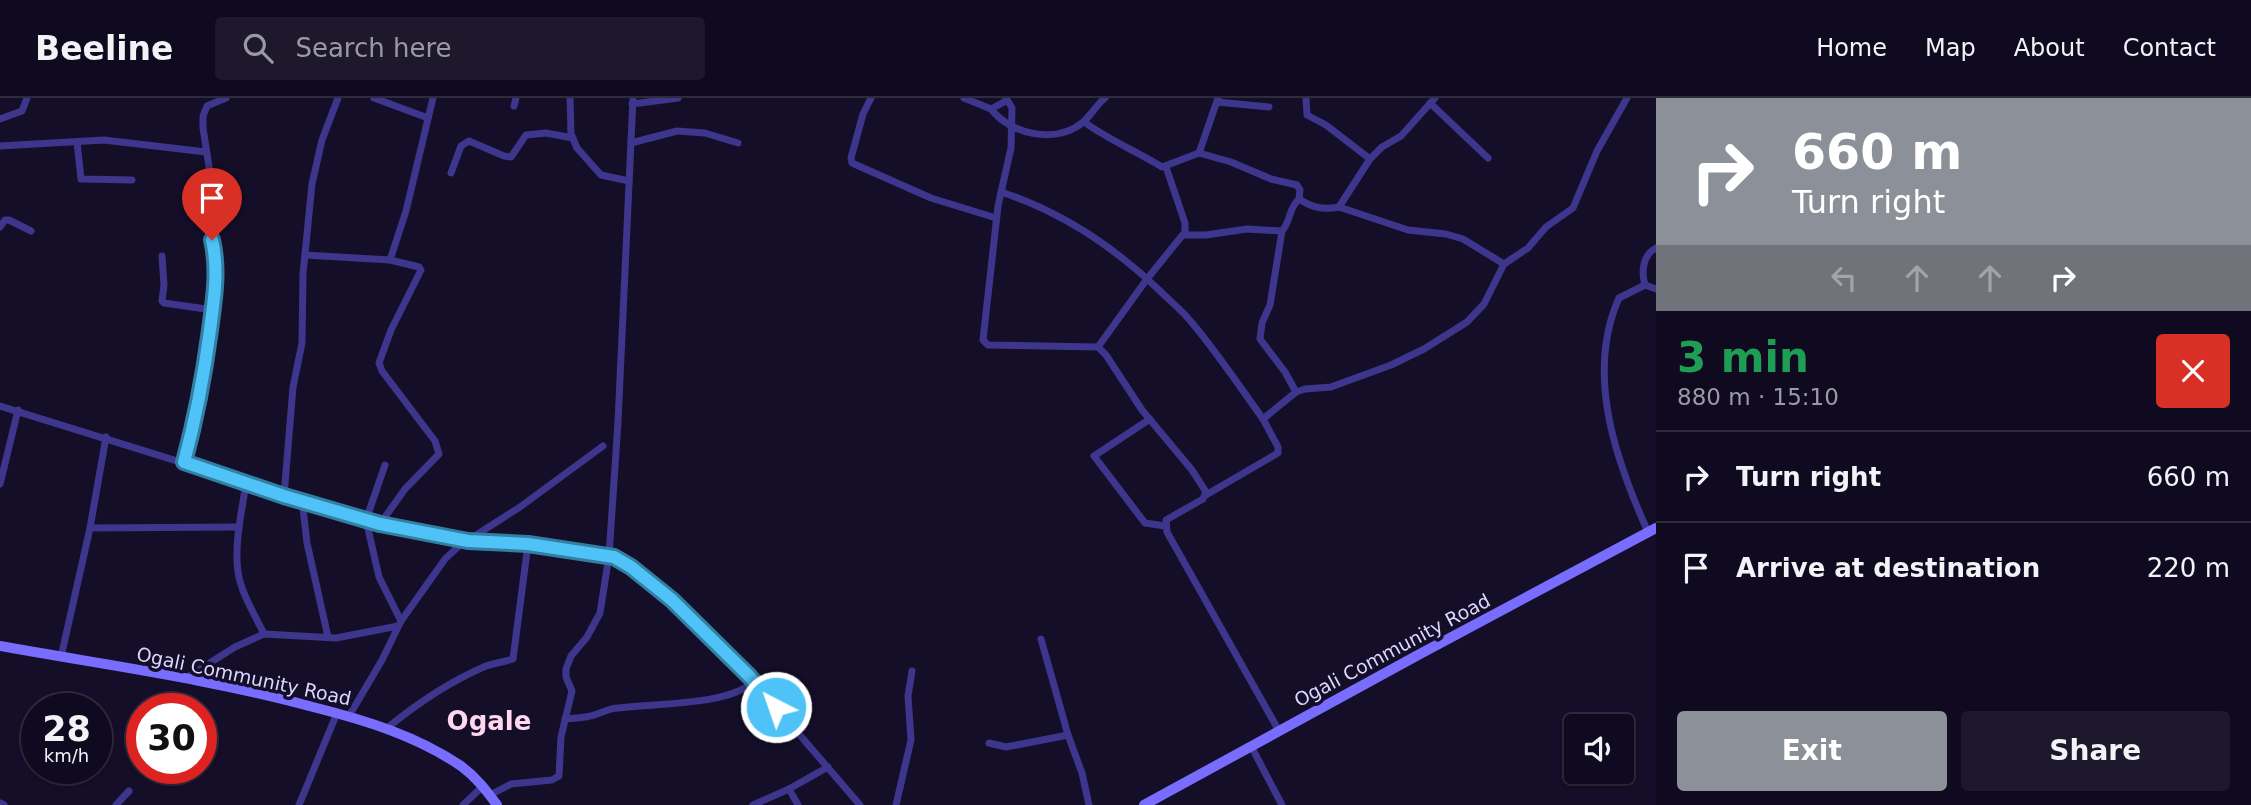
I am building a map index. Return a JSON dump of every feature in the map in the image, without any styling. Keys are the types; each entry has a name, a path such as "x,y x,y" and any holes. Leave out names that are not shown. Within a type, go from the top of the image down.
{"street":[{"path":"0,119 22,111 27,98"},
{"path":"184,462 205,372 213,310 216,253 212,240 210,173 203,116 207,106 226,98"},
{"path":"284,496 293,387 302,343 305,255 315,165 338,98"},
{"path":"374,98 428,118"},
{"path":"390,260 406,211 433,98"},
{"path":"570,98 569,113 577,148 601,175 629,181"},
{"path":"463,805 486,790 559,776 561,737 572,691 566,677 566,669 571,656 587,637 600,613 609,556 633,101 678,98"},
{"path":"871,98 863,114 852,163 931,198 996,218"},
{"path":"964,98 991,109 1011,127 1044,134 1069,131 1083,122 1105,98"},
{"path":"1306,98 1307,115 1326,125 1370,159"},
{"path":"1263,419 1296,392 1331,387 1400,362 1473,316 1484,304 1504,264 1528,248 1546,227 1573,208 1597,151 1627,98"},
{"path":"991,109 1006,99 1012,108 1011,148 996,218 985,343 1098,347"},
{"path":"1199,153 1218,100 1269,107"},
{"path":"1339,207 1370,159 1382,147 1401,136 1432,101 1488,158"},
{"path":"1083,122 1115,143 1166,167 1186,229 1098,347"},
{"path":"631,143 677,131 705,134 738,143"},
{"path":"451,173 461,146 469,141 511,157 526,135 546,133 573,138"},
{"path":"0,146 124,141 206,152"},
{"path":"77,142 81,179 132,180"},
{"path":"1166,167 1183,157 1199,153 1231,162 1271,179 1297,185 1300,190 1299,199 1292,205 1287,225 1282,231 1270,305 1262,323 1260,339 1285,372 1296,392"},
{"path":"1001,192 1045,209 1088,232 1108,245 1147,279 1192,323 1263,419 1278,447 1278,453 1173,515 1166,520 1165,526 1279,731"},
{"path":"1299,199 1321,209 1339,207 1408,230 1446,234 1463,239 1504,264"},
{"path":"0,227 5,220 9,220 31,231"},
{"path":"1184,235 1247,229 1282,231"},
{"path":"1645,285 1643,275 1647,254 1656,248"},
{"path":"305,255 390,260 419,267 421,271 391,330 379,363 382,371 435,441 439,454 405,489 380,524"},
{"path":"162,256 164,303 213,310"},
{"path":"1652,530 1626,480 1613,436 1604,358 1606,336 1619,298 1645,285 1656,289"},
{"path":"1098,347 1150,419 1192,470 1206,495"},
{"path":"0,406 380,524 468,541 528,544 609,556 631,567 672,600 754,682 860,805"},
{"path":"0,484 18,411"},
{"path":"1150,419 1094,456 1145,523 1165,526"},
{"path":"61,657 90,528 106,437"},
{"path":"349,716 382,660 399,624 445,559 603,446"},
{"path":"385,465 366,520 379,577 399,624"},
{"path":"246,483 239,527 239,575 264,634"},
{"path":"302,500 314,579 328,638"},
{"path":"90,528 239,527"},
{"name":"Ogali Community Road","path":"1144,805 1160,801 1251,746 1652,530"},
{"path":"386,729 408,712 474,672 513,659 528,544"},
{"path":"185,679 226,653 264,634 343,638 399,624"},
{"path":"1041,639 1068,735 1082,773 1089,805"},
{"name":"Ogali Community Road","path":"0,646 185,679 349,716 436,750 462,767 497,805"},
{"path":"896,805 911,740 908,696 912,671"},
{"path":"565,719 597,715 612,708 647,707 708,698 741,691 754,682"},
{"path":"299,805 337,713"},
{"path":"989,743 1006,747 1068,735"},
{"path":"1251,746 1282,805"},
{"path":"753,805 828,767"},
{"path":"789,789 798,805"},
{"path":"116,805 129,791"}],"district":[{"name":"Ogale","path":"489,721"}],"route":[{"path":"212,240 216,253 216,275 205,372 184,462 284,496 380,524 468,541 528,544 614,557 672,600 749,676 776,707"}]}
